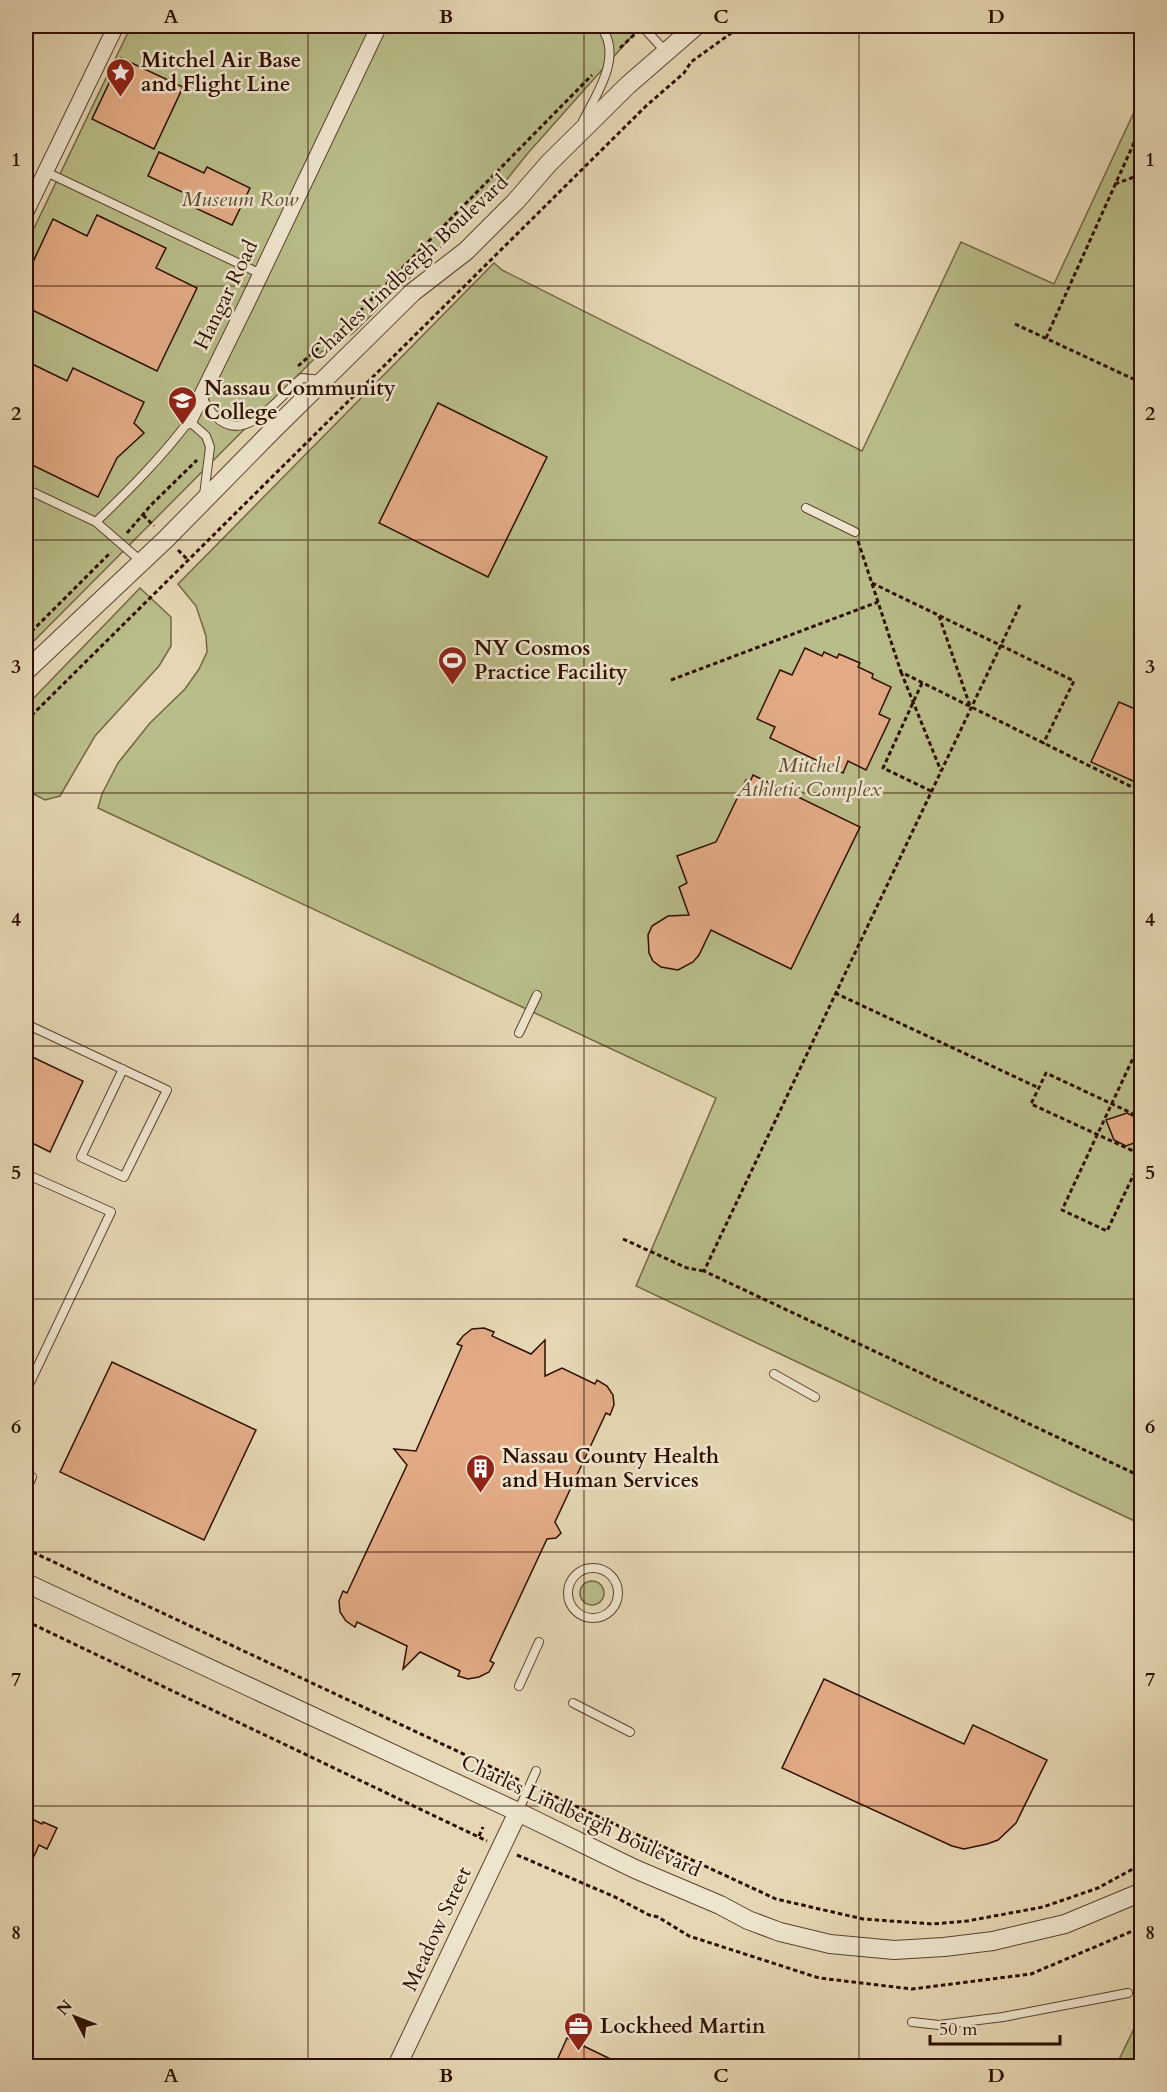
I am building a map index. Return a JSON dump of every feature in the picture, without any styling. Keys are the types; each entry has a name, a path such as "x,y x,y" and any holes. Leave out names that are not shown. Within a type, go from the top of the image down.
{"street":[{"path":"26,212 116,26"},
{"name":"Hangar Road","path":"189,421 379,26"},
{"name":"Charles Lindbergh Boulevard","path":"26,670 142,562 413,292 466,251 516,201 549,163 628,85 696,26"},
{"name":"Charles Lindbergh Boulevard","path":"26,1583 518,1812 635,1869 780,1932 830,1944 894,1950 944,1947 993,1941 1065,1924 1142,1892"},
{"name":"Meadow Street","path":"397,2067 518,1812"}],"lane":[{"path":"576,137 606,74 610,53 600,26"},
{"path":"643,27 666,52"},
{"path":"44,171 261,274"},
{"path":"200,395 216,417 232,427 246,425 260,416 302,378 323,380"},
{"path":"96,522 144,476 189,421 206,436 210,447 203,501"},
{"path":"26,489 96,522 142,562"},
{"path":"806,508 855,532"},
{"path":"519,1033 537,995"},
{"path":"26,1024 123,1069 166,1090 124,1177 81,1157 123,1069"},
{"path":"26,1174 111,1212 26,1390"},
{"path":"774,1374 815,1397"},
{"path":"28,1486 32,1477"},
{"path":"592,1568 608,1573 613,1579 618,1595 611,1610 597,1618 589,1618 575,1611 568,1596 572,1580 584,1570 592,1568"},
{"path":"519,1686 539,1642"},
{"path":"573,1703 630,1732"},
{"path":"518,1812 536,1771"},
{"path":"912,2022 939,2025 1003,2018 1128,1993"}],"path":[{"path":"26,720 646,106 684,73 691,62 741,26"},
{"path":"295,368 362,309 598,68 643,27"},
{"path":"1046,338 1142,125"},
{"path":"1115,184 1142,174"},
{"path":"1015,324 1142,383"},
{"path":"26,637 109,556 151,505 210,447"},
{"path":"855,532 901,672 940,771"},
{"path":"872,582 1074,681 1043,744"},
{"path":"671,680 878,602"},
{"path":"704,1271 1020,605"},
{"path":"939,615 970,708"},
{"path":"901,672 1142,792"},
{"path":"922,683 883,768 931,791"},
{"path":"835,993 1039,1088"},
{"path":"1142,1039 1111,1104 1097,1135 1062,1210 1107,1231 1142,1156 1097,1135 1031,1104 1046,1073 1111,1104 1142,1118"},
{"path":"623,1239 687,1268 704,1271 1142,1477"},
{"path":"26,1550 776,1899 863,1919 968,1922 1043,1907 1098,1888 1142,1864"},
{"path":"503,1780 505,1774"},
{"path":"546,1800 549,1794"},
{"path":"479,1836 483,1827"}],"green space":[{"name":"Museum Row","path":"131,26 641,26 528,153 496,193 352,334 321,352 26,649 26,245"},
{"name":"Mitchel Athletic Complex","path":"1141,97 1141,1524 636,1286 716,1098 98,808 102,794 118,763 150,723 185,689 199,669 207,652 206,636 196,606 178,584 494,263 502,270 862,451 961,242 1054,284"},
{"path":"140,588 171,617 171,646 159,666 95,736 60,796 45,800 26,790 26,706"},
{"path":"592,1581 597,1582 603,1588 603,1598 597,1604 592,1605 587,1604 581,1598 580,1593 581,1588 587,1582"},
{"path":"1141,2014 1141,2066 1116,2066"}],"building":[{"path":"121,58 183,87 154,149 92,119"},
{"path":"159,152 204,173 207,167 250,188 232,225 191,206 195,198 148,176"},
{"path":"97,215 166,248 156,268 197,288 157,371 26,307 26,277 53,219 87,236"},
{"path":"26,361 67,381 73,368 144,402 134,423 144,433 117,458 98,497 26,462"},
{"path":"438,403 547,457 488,577 379,523"},
{"path":"805,648 822,656 824,652 837,658 839,654 860,663 858,667 873,674 872,678 891,687 879,714 890,719 866,770 848,761 843,773 770,738 775,727 757,719 780,670 792,675"},
{"path":"1119,702 1142,712 1142,785 1091,762"},
{"path":"753,775 860,827 791,969 711,930 693,962 678,970 661,967 653,961 649,953 648,935 652,926 668,916 689,915 679,887 687,883 677,856 716,842 746,780 750,782"},
{"path":"26,1054 83,1081 50,1152 26,1140"},
{"path":"1127,1113 1139,1119 1142,1127 1142,1140 1126,1146 1114,1140 1106,1120"},
{"name":"Nassau County Health and Human Services","path":"484,1328 494,1332 492,1336 531,1354 545,1340 545,1376 562,1368 595,1384 597,1380 607,1386 613,1395 614,1405 610,1415 606,1413 555,1522 561,1533 556,1538 547,1539 490,1661 494,1663 489,1672 468,1679 458,1676 460,1671 420,1652 403,1669 407,1646 357,1622 355,1627 346,1621 340,1612 339,1601 343,1591 347,1593 407,1465 394,1449 416,1451 462,1346 457,1344 472,1329"},
{"path":"112,1362 256,1430 204,1540 60,1472"},
{"path":"824,1679 964,1744 973,1725 1047,1760 1016,1823 998,1840 964,1849 952,1846 782,1768"},
{"path":"26,1816 57,1828 47,1849 39,1845 26,1874"},
{"name":"Lockheed Martin","path":"567,2038 627,2067 554,2067"}],"place":[{"name":"Mitchel Air Base and Flight Line","path":"120,98"},
{"name":"Nassau Community College","path":"183,426"},
{"name":"NY Cosmos Practice Facility","path":"453,686"},
{"name":"Nassau County Health and Human Services","path":"481,1494"},
{"name":"Lockheed Martin","path":"579,2052"}]}
